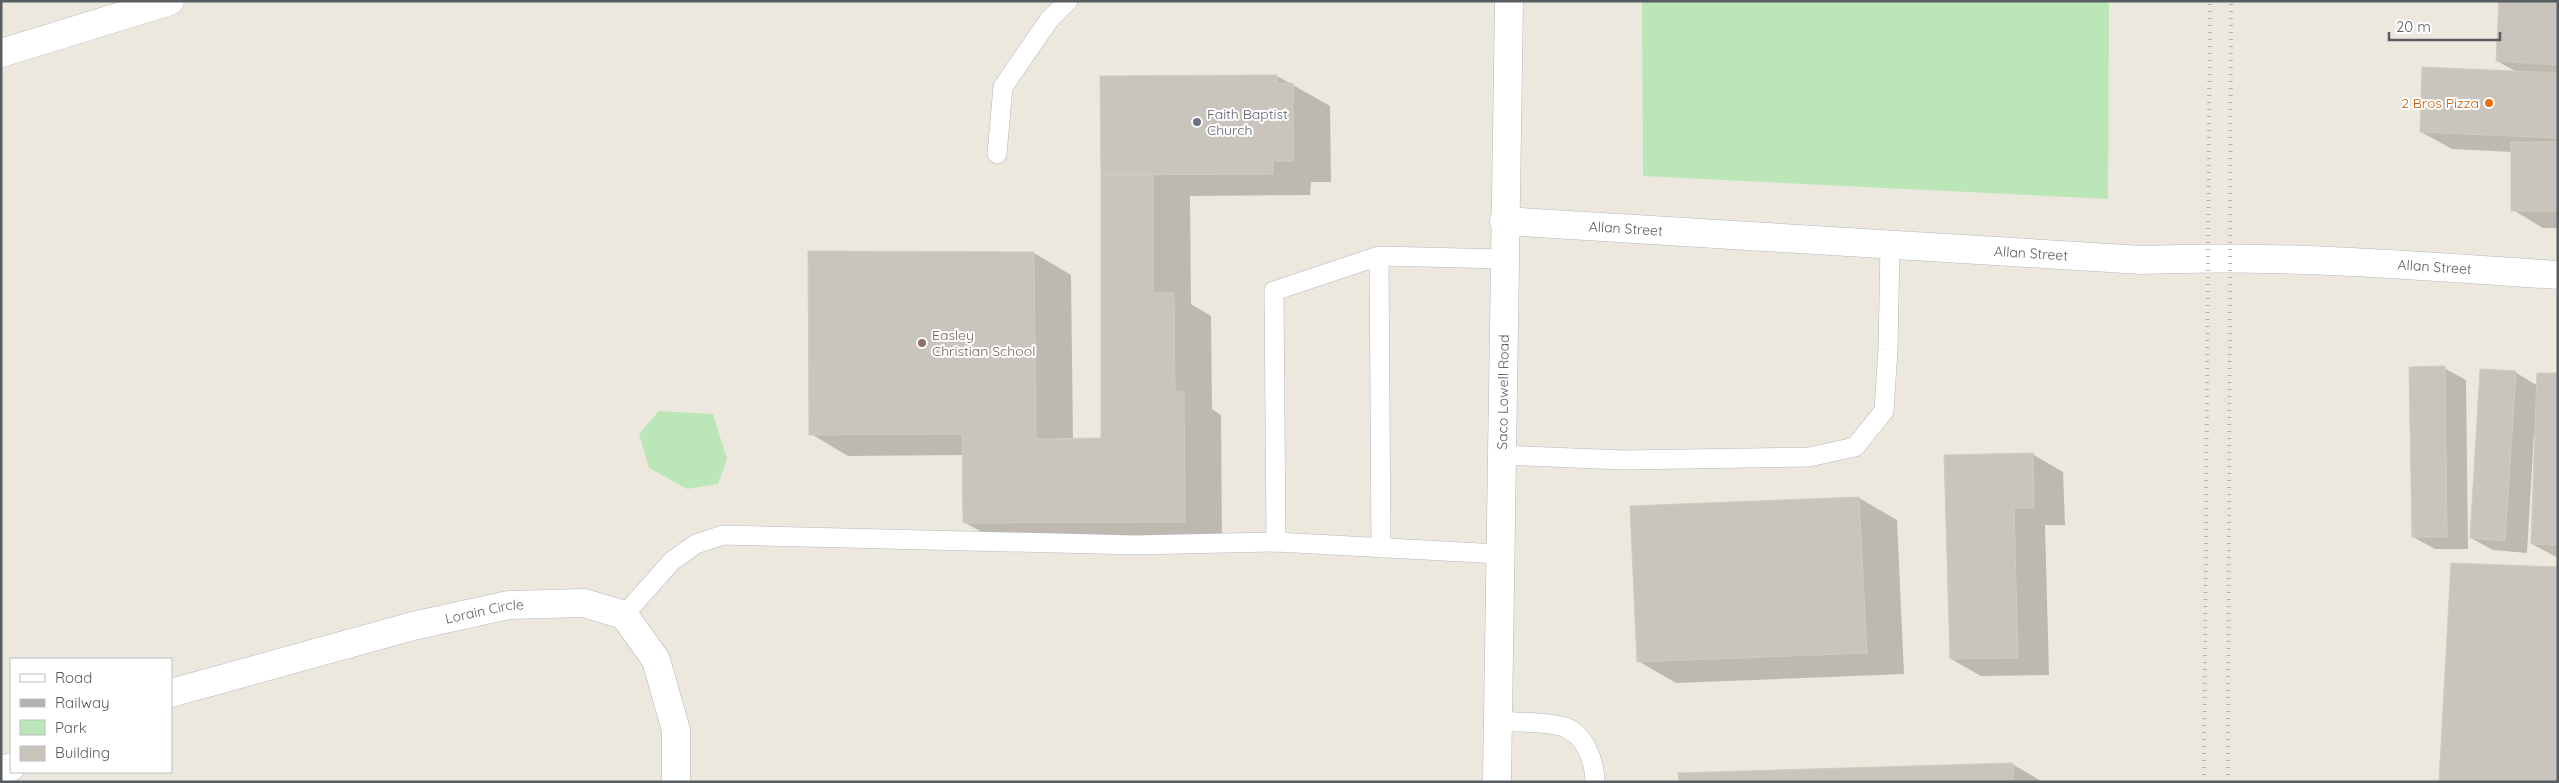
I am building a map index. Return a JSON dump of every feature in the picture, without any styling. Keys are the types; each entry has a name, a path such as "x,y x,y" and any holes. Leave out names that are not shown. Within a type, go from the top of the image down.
{"street":[{"path":"1,53 170,1"},
{"name":"Saco Lowell Road","path":"1497,782 1508,1"},
{"name":"Allan Street","path":"1504,221 2142,260 2206,257 2322,260 2558,275"},
{"name":"Lorain Circle","path":"172,693 413,626 509,605 584,602 624,615"},
{"path":"624,615 656,660 676,730 676,782"}],"lane":[{"path":"997,154 1003,87 1049,20 1068,1"},
{"path":"1501,455 1624,460 1809,457 1855,447 1884,411 1888,350 1890,245"},
{"path":"1276,542 1274,292 1378,256 1503,258"},
{"path":"1378,256 1381,548"},
{"path":"624,615 672,561 696,544 723,535 1135,545 1276,542 1499,554"},
{"path":"1498,721 1565,727 1584,743 1595,770 1595,782"}],"green space":[{"path":"1642,1 2109,1 2108,199 1643,176"},
{"path":"659,411 713,414 727,459 718,484 687,489 649,468 639,434"}],"building":[{"path":"2499,1 2558,1 2558,65 2496,61"},
{"name":"2 Bros Pizza","path":"2422,67 2558,73 2558,138 2420,132"},
{"name":"Faith Baptist Church","path":"1277,75 1277,83 1293,83 1293,161 1273,161 1273,174 1101,175 1100,76"},
{"path":"2511,142 2558,142 2558,211 2511,211"},
{"name":"Easley Christian School","path":"1101,175 1153,175 1153,293 1174,293 1175,392 1184,392 1185,522 963,523 962,434 809,435 808,251 1034,252 1036,439 1101,438"},
{"path":"2445,366 2447,537 2412,537 2409,367"},
{"path":"2480,369 2516,371 2505,541 2470,538"},
{"path":"2537,373 2558,373 2558,545 2531,544"},
{"path":"2033,453 2034,508 2014,508 2018,658 1950,659 1944,455"},
{"path":"1859,497 1867,653 1637,662 1630,506"},
{"path":"2451,563 2558,567 2558,782 2439,782"},
{"path":"2013,763 2013,782 1679,782 1678,773"}],"railway":[{"path":"2204,782 2210,1"},
{"path":"2228,782 2231,1"}],"place":[{"name":"2 Bros Pizza","path":"2489,103"},
{"name":"Faith Baptist Church","path":"1197,122"},
{"name":"Easley Christian School","path":"922,343"}]}
